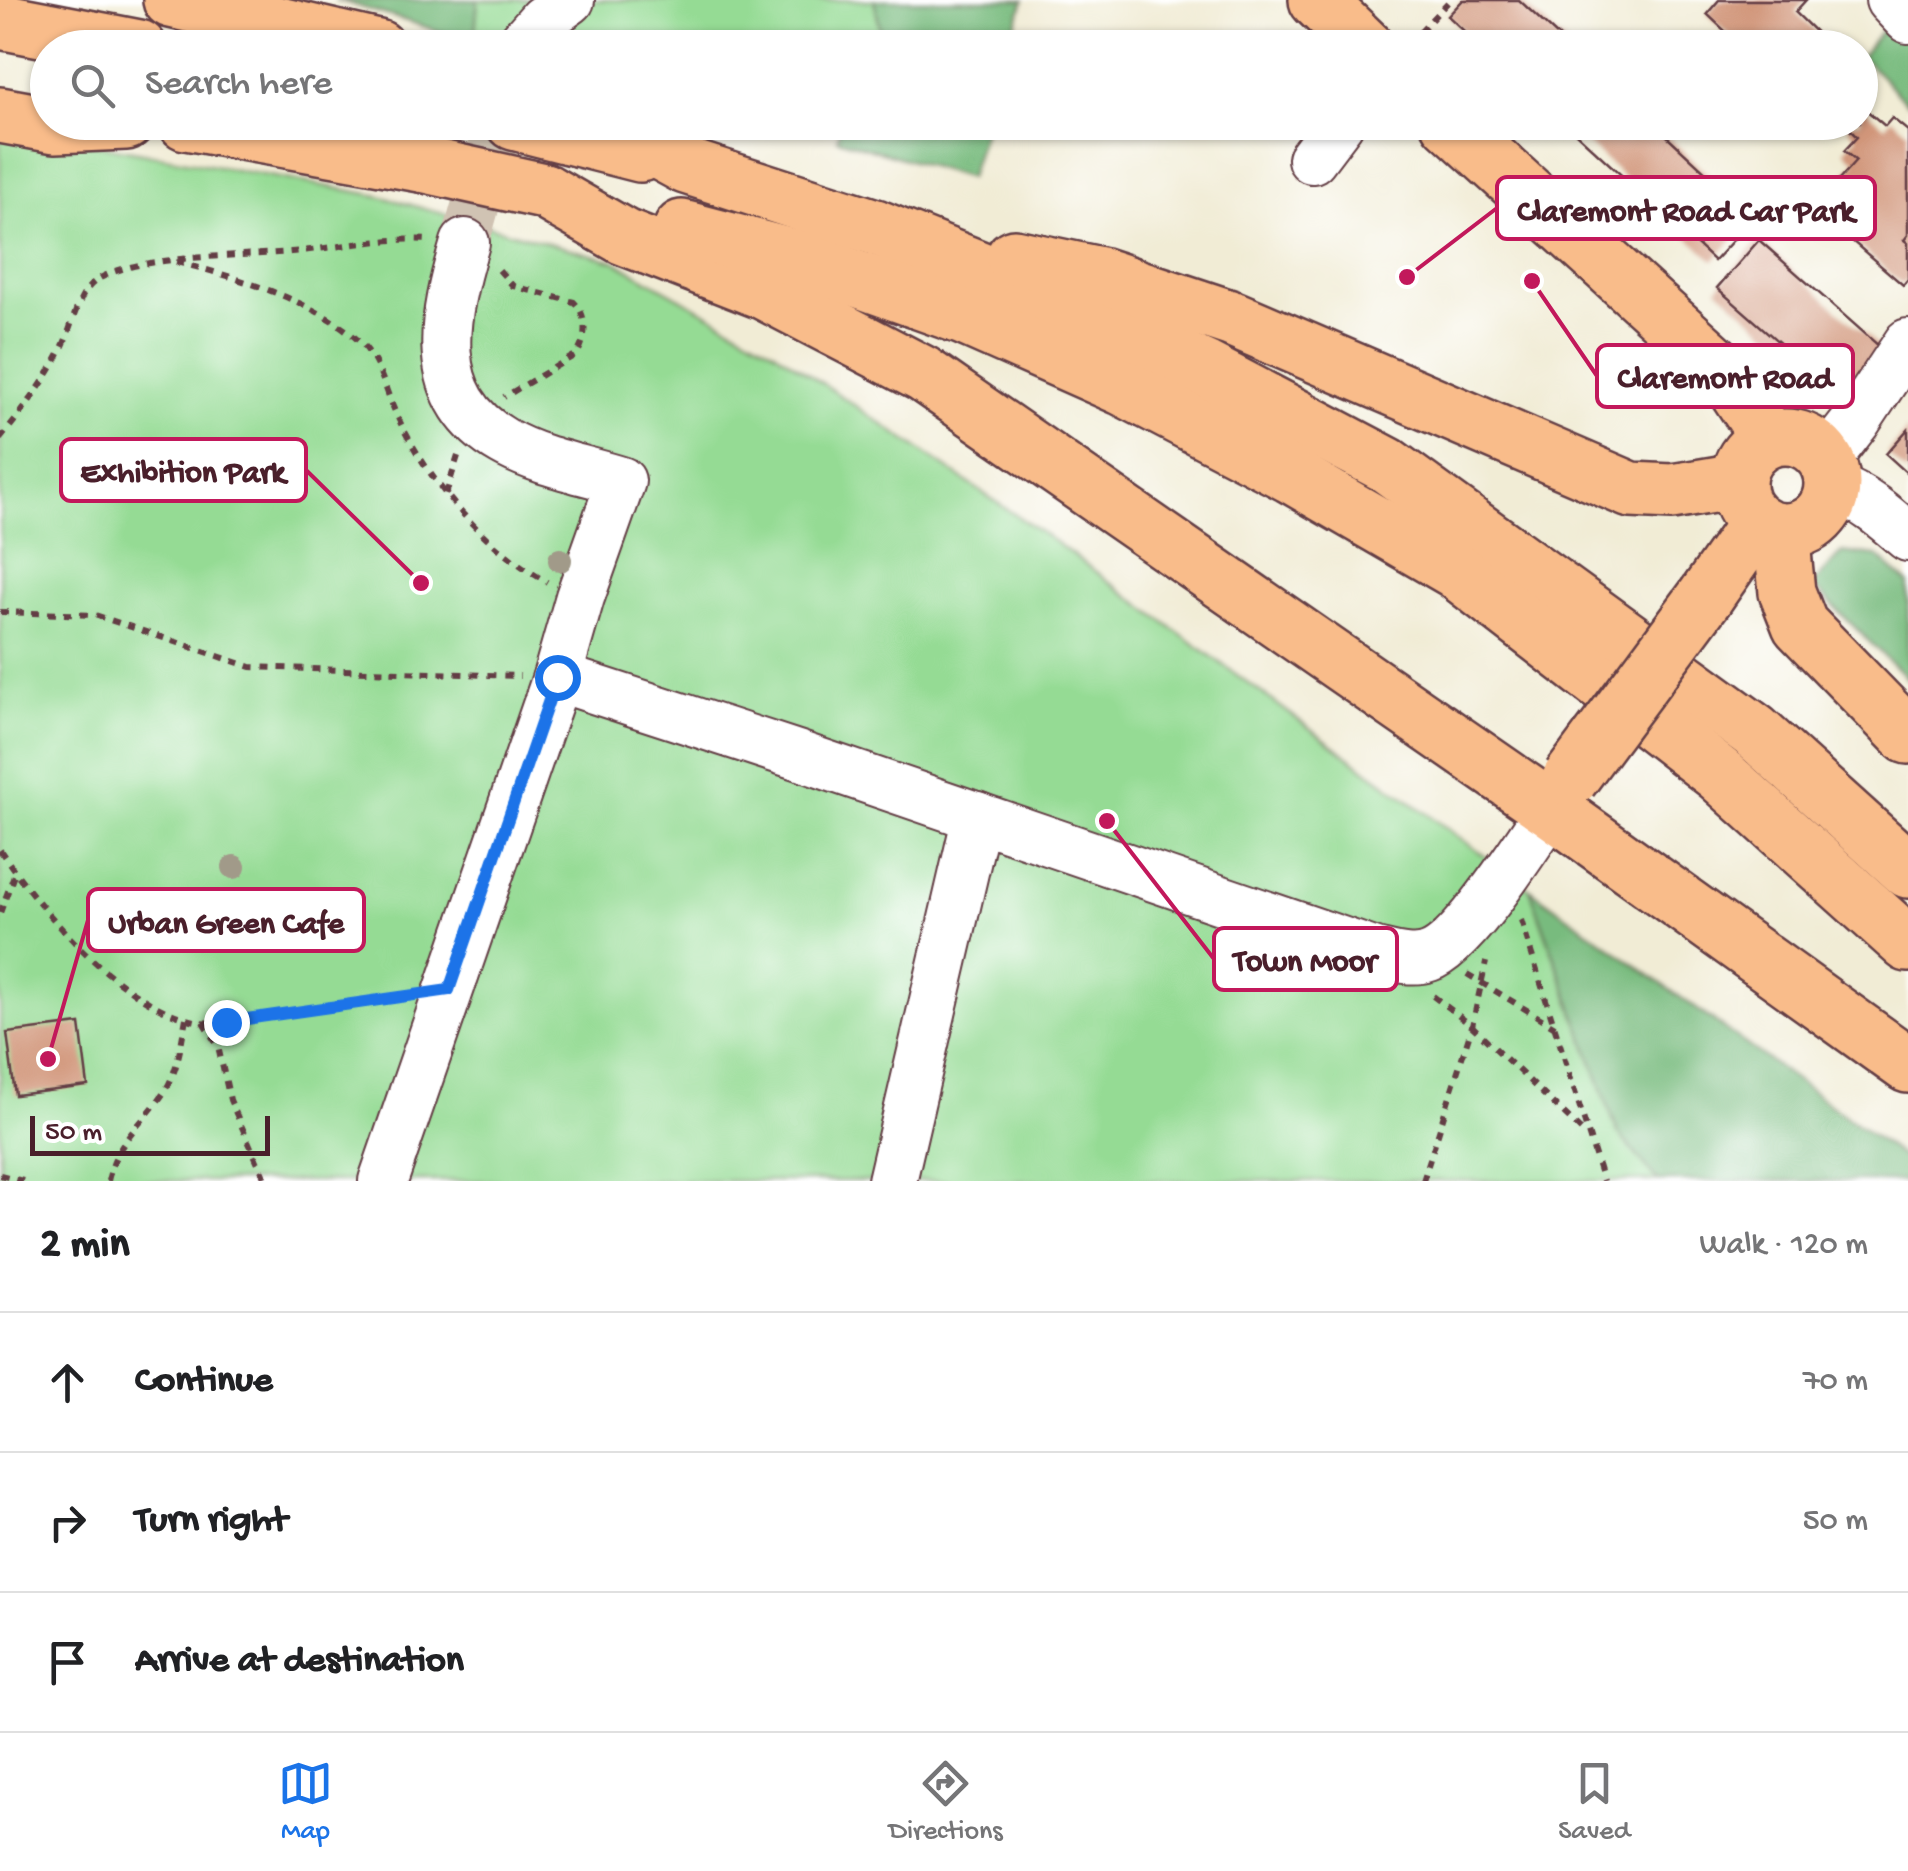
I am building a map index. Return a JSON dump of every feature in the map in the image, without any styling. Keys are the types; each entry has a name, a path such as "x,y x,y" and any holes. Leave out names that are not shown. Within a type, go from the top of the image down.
{"main road":[{"path":"171,0 300,30"},
{"path":"1317,0 1348,30"},
{"path":"0,21 46,30"},
{"path":"0,85 30,91"},
{"path":"0,115 30,120"},
{"path":"286,140 544,191 807,261 964,317 1122,387 1291,474 1455,570 1719,774 1908,944"},
{"path":"604,140 875,226 1041,294 1189,361 1387,465 1754,731 1908,870"},
{"path":"1469,140 1724,371 1786,592 1800,624 1908,736"},
{"path":"544,191 624,237 765,292 924,374 1561,794 1908,1065"},
{"path":"875,226 1100,275 1233,319 1631,490 1761,494 1810,525 1822,515 1829,474 1815,447 1785,436 1761,494 1706,596 1561,794"}],"street":[{"path":"533,30 570,0"},
{"path":"1890,0 1908,19"},
{"path":"383,1181 621,481 526,452 503,442 475,418 457,390 445,353 444,241"},
{"path":"1908,343 1858,420 1829,474 1908,537"},
{"path":"557,677 1403,959 1430,976 1561,794"},
{"path":"892,1181 977,816"}],"path":[{"path":"1422,30 1450,0"},
{"path":"0,439 44,381 88,288 114,272 170,260 294,252 380,238 444,241 493,257 513,286 580,307 584,324 578,354 475,418"},
{"path":"170,260 229,274 287,299 350,334 373,358 413,448 446,494 520,565 580,597"},
{"path":"0,612 96,615 252,667 557,677"},
{"path":"0,850 82,952 111,976 186,1018 226,1022 449,990"},
{"path":"0,914 15,872"},
{"path":"1506,872 1603,1181"},
{"path":"1422,1181 1472,1026 1490,945"},
{"path":"1430,976 1482,981 1556,1028"},
{"path":"1430,976 1472,1026 1589,1138"},
{"path":"108,1181 119,1146 170,1082 180,1056 186,1018"},
{"path":"203,1022 218,1046 230,1100 266,1181"},
{"path":"0,1175 23,1181"}],"green space":[{"path":"335,0 478,0 475,30 435,30"},
{"path":"478,0 874,0 880,30 475,30"},
{"path":"874,0 1024,0 1014,30 880,30"},
{"path":"1908,0 1908,104 1878,73 1878,35"},
{"path":"0,127 30,132 30,140 71,140 379,196 614,261 775,351 1055,542 1530,889 1618,1133 1658,1181 0,1181"},
{"path":"840,140 981,140 969,178"},
{"path":"1842,552 1877,556 1908,583 1908,680 1812,585"},
{"path":"1530,889 1908,1161 1908,1181 1658,1181 1618,1133"}],"building":[{"path":"1463,0 1519,0 1552,30 1463,30 1448,16"},
{"path":"1719,0 1806,0 1795,12 1814,30 1724,30 1707,14"},
{"path":"1892,118 1908,131 1908,235 1904,240 1908,243 1908,279 1903,285 1814,208 1856,161 1844,151 1854,140 1878,140 1878,120 1885,126"},
{"path":"1583,140 1671,140 1754,217 1714,261"},
{"path":"1759,240 1888,354 1846,401 1717,288"},
{"path":"1908,429 1908,474 1886,454"},
{"path":"80,1024 88,1086 15,1095 7,1033"}],"tunnel":[{"path":"465,243 494,140"}],"place":[{"name":"Claremont Road Car Park","path":"1407,277"},
{"name":"Claremont Road","path":"1532,281"},
{"name":"Exhibition Park","path":"421,583"},
{"name":"Town Moor","path":"1107,821"},
{"name":"Urban Green Cafe","path":"48,1059"}],"route":[{"path":"226,1022 449,990 557,677"}]}
